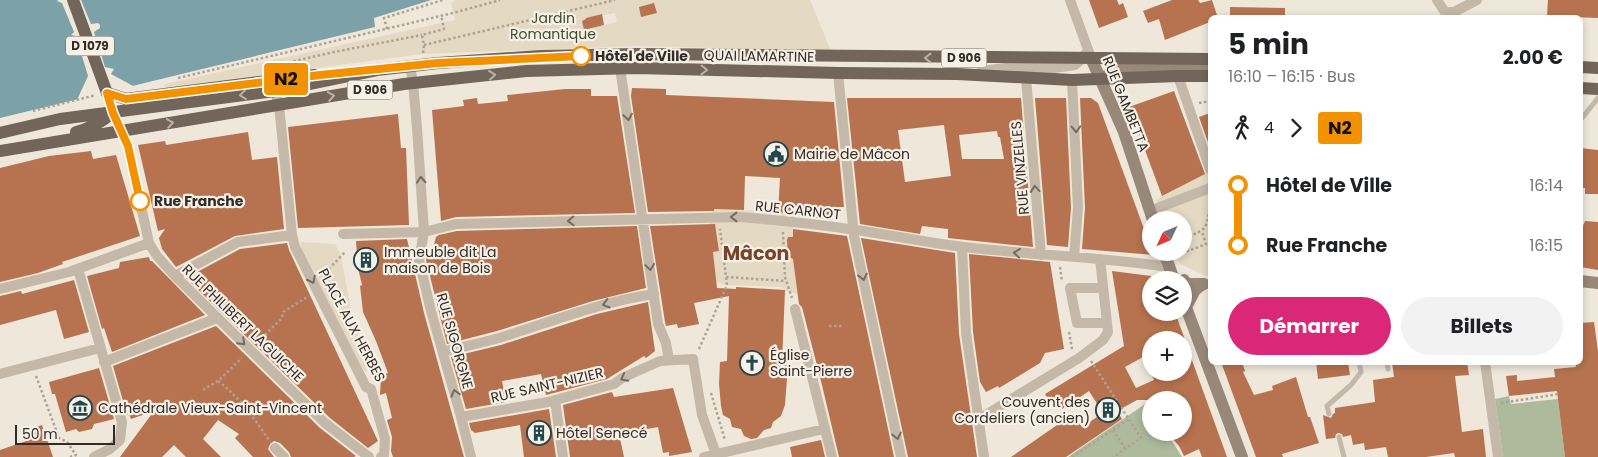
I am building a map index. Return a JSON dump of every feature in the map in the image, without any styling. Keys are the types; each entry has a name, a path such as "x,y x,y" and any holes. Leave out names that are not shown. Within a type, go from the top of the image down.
{"main road":[{"name":"D 1079","path":"73,0 113,113 122,131"},
{"name":"QUAI LAMARTINE","path":"113,113 275,91 377,70 416,65 540,56 636,54 1087,56"},
{"name":"D 906","path":"1087,56 1208,59"},
{"path":"1583,67 1598,68"},
{"name":"QUAI LAMARTINE","path":"122,131 413,83 526,71 620,68 957,74 1072,80 1100,79"},
{"name":"D 906","path":"107,93 126,99 320,75 377,70"},
{"name":"D 906","path":"1100,79 1208,76"},
{"path":"1583,88 1598,89"},
{"name":"D 906","path":"0,133 60,120 113,113"},
{"name":"D 906","path":"0,145 84,130 101,122 113,113"},
{"name":"D 906","path":"0,151 122,131"}],"street":[{"name":"RUE GAMBETTA","path":"1070,0 1087,56 1100,79 1124,132 1151,211"},
{"path":"1438,0 1445,12 1454,12 1477,0"},
{"path":"957,74 1006,68 1054,68 1075,65 1087,56"},
{"name":"RUE SIGORGNE","path":"416,65 413,83 423,230 419,260 471,457"},
{"path":"1100,79 1124,67 1208,66"},
{"path":"620,68 658,324 666,343 669,360"},
{"path":"838,73 854,230 901,457"},
{"path":"1178,76 1208,163"},
{"name":"RUE VINZELLES","path":"1026,78 1041,255"},
{"path":"1072,80 1078,208 1074,258"},
{"name":"PLACE AUX HERBES","path":"275,91 279,105 292,235 295,247 366,386 371,389 385,438 384,455 380,457"},
{"path":"0,290 78,269 149,242 128,146 122,131"},
{"path":"1161,211 1208,189"},
{"name":"RUE CARNOT","path":"343,234 423,230 456,224 738,217 782,220 962,247 1074,258 1142,260"},
{"path":"175,276 238,242 292,235"},
{"name":"RUE PHILIBERT LAGUICHE","path":"149,242 157,256 217,318 326,423 369,457"},
{"path":"962,247 966,333 984,457"},
{"path":"979,419 1083,355 1103,340 1108,332 1100,259"},
{"path":"1167,261 1176,271"},
{"path":"78,269 122,422 120,440 110,449 94,457"},
{"path":"1583,281 1598,283"},
{"path":"1192,284 1207,283"},
{"path":"1192,294 1195,290 1207,283"},
{"path":"1102,288 1070,288 1077,324 1107,323"},
{"path":"443,352 497,338 608,303 654,294"},
{"path":"795,309 832,457"},
{"path":"104,362 217,318"},
{"path":"1191,321 1242,457"},
{"path":"0,374 100,348"},
{"path":"697,357 702,415 716,454"},
{"name":"RUE SAINT-NIZIER","path":"461,417 554,400 614,384 622,378 660,361 697,357"},
{"path":"1485,365 1498,457"},
{"path":"554,400 563,457"},
{"path":"704,457 824,429"},
{"path":"276,448 284,457"}],"lane":[{"path":"1583,117 1598,98"},
{"path":"1329,414 1327,406 1351,385 1361,372 1360,365"},
{"path":"1339,437 1344,457"}],"path":[{"path":"387,29 384,18 443,0"},
{"path":"176,79 500,0"},
{"path":"424,45 615,0"},
{"path":"263,68 444,29 441,15"},
{"path":"416,65 424,45 422,35"},
{"path":"29,112 76,100"},
{"path":"1192,236 1202,232 1206,226 1208,215"},
{"path":"697,357 727,285 718,218"},
{"path":"782,220 786,280 790,292"},
{"path":"1192,249 1206,244 1202,232"},
{"path":"203,390 218,381 250,350 282,318 283,312 318,291 324,274 346,251"},
{"path":"726,277 786,280"},
{"path":"829,326 843,326"},
{"path":"697,357 700,348"},
{"path":"1083,355 1141,438 1113,457"},
{"path":"33,366 38,385 59,438 66,442 76,455 70,457"},
{"path":"218,381 242,403 276,448"},
{"path":"710,389 729,452"},
{"path":"1491,404 1559,394"},
{"path":"1072,457 1129,419"},
{"path":"1113,430 1125,448"}],"green space":[{"path":"1509,396 1511,404 1558,399 1565,457 1503,457 1495,399"},
{"path":"1142,406 1142,441 1172,441 1182,457 1068,457"}],"shaded area":[{"path":"455,0 810,0 831,51 636,46 422,54 166,88 164,86 165,84 455,20 451,3","holes":["615,13 617,22 584,30 582,21 586,18"]},
{"path":"1208,171 1208,276 1180,264 1179,261 1192,261 1192,211 1160,211 1156,200"},
{"path":"712,209 796,214 793,222 793,237 789,259 795,259 798,294 786,291 782,287 727,285 716,282 713,252 719,251 716,228 710,228"},
{"path":"301,242 335,244 341,256 353,320 367,361 366,373 356,360 301,249"}],"water":[{"path":"0,0 431,0 374,18 375,27 0,118"}],"pier":[{"path":"58,0 81,0 91,24 98,23 100,25 100,28 94,32 105,67 114,69 111,74 135,87 76,102 88,76 76,36 71,35 74,32 62,3"}],"building":[{"path":"1089,0 1117,0 1119,5 1123,3 1128,17 1099,28"},
{"path":"1172,0 1198,0 1200,3 1212,0 1217,15 1208,15 1208,23 1165,40 1159,19 1148,23 1143,11"},
{"path":"1548,0 1598,0 1598,18 1583,17 1583,15 1547,15"},
{"path":"654,3 657,13 641,17 639,7"},
{"path":"1230,7 1285,8 1285,15 1230,15"},
{"path":"602,14 604,25 584,30 582,21 586,18"},
{"path":"632,88 666,89 666,95 834,102 844,207 832,207 831,220 778,212 780,178 745,176 744,210 714,209 714,211 648,212 631,96"},
{"path":"565,89 591,89 591,96 617,96 635,213 456,217 441,221 432,110 464,106 463,100 477,98 478,104 508,101 507,95"},
{"path":"1174,91 1205,174 1162,196 1129,107"},
{"path":"847,98 1021,98 1033,247 948,238 948,229 922,226 920,234 860,224","holes":["944,125 951,176 905,182 898,130","997,131 1004,159 962,159 959,135"]},
{"path":"1035,98 1066,98 1071,208 1068,247 1047,245"},
{"path":"1080,98 1091,98 1098,103 1142,223 1142,254 1082,249 1085,208"},
{"path":"398,114 401,148 406,148 409,225 298,228 288,127"},
{"path":"1208,114 1208,142 1199,117"},
{"path":"248,132 252,160 277,157 284,229 235,236 176,267 162,249 159,238 165,229 158,231 138,145 165,141 166,145"},
{"path":"1583,148 1598,150 1598,194 1585,194 1585,188 1583,188"},
{"path":"91,151 93,159 116,155 140,236 62,262 63,264 38,273 0,282 0,168 49,156"},
{"path":"1585,221 1598,222 1598,270 1583,268 1583,226"},
{"path":"715,224 719,251 713,252 717,288 736,289 736,287 785,290 782,363 788,365 785,405 781,416 773,422 771,428 764,430 757,438 751,439 744,436 741,429 732,427 730,419 723,415 721,406 720,362 727,361 729,296 694,303 699,324 678,328 677,324 666,326 665,322 650,226"},
{"path":"637,226 646,288 593,301 497,331 447,344 426,260 427,256 431,255 436,237 439,235 457,231"},
{"path":"793,229 847,236 894,457 839,457 802,307 799,304 793,259 788,257 787,240 788,237 793,237"},
{"path":"861,238 955,253 959,334 977,457 908,457"},
{"path":"407,239 424,313 464,457 393,457 391,451 392,437 387,420 392,418 386,393 380,395 381,375 388,373 363,312 360,286 362,285 358,268 356,241"},
{"path":"287,243 378,441 368,448 330,418 186,278 240,249"},
{"path":"969,254 1050,262 1064,349 1045,353 1040,363 999,388 998,386 986,392 980,382 973,332"},
{"path":"149,257 150,261 205,315 112,352 104,328 102,329 87,276 119,268 120,262"},
{"path":"1112,271 1142,275 1142,321 1178,321 1182,331 1142,331 1142,358 1125,367 1136,388 1152,381 1192,381 1192,360 1227,457 1202,457 1199,449 1184,456 1175,441 1192,441 1192,391 1142,391 1142,400 1137,400 1117,411 1122,419 1066,457 1011,457 1073,414 1082,427 1103,413 1089,391 1062,409 1057,401 1052,404 1045,394 1124,346"},
{"path":"74,280 89,332 64,339 56,310 0,325 0,296 21,291 22,294"},
{"path":"648,302 655,351 646,358 644,356 607,379 546,395 541,374 502,381 506,402 466,409 451,357 501,345 597,314"},
{"path":"1594,322 1598,351 1598,457 1565,457 1557,391 1509,396 1506,376 1517,375 1517,381 1555,377 1554,369 1583,365 1583,323"},
{"path":"216,326 320,428 356,456 291,457 289,452 280,443 274,441 268,449 274,457 253,457 235,438 239,434 218,420 203,439 221,457 186,457 174,445 162,457 120,457 154,411 131,419 129,414 127,415 113,366"},
{"path":"1222,365 1243,365 1245,371 1243,372 1254,395 1273,390 1272,386 1296,377 1308,417 1310,417 1319,443 1282,454 1283,457 1256,457"},
{"path":"1316,365 1348,365 1350,375 1318,379"},
{"path":"1392,365 1467,365 1469,375 1455,376 1462,432 1483,429 1486,457 1455,457 1454,453 1426,457 1388,457 1386,447 1365,450 1364,443 1353,445 1351,435 1343,437 1342,434 1338,433 1335,438 1326,439 1323,415 1331,418 1335,413 1335,408 1375,402 1373,380 1394,377"},
{"name":"Cathédrale Vieux-Saint-Vincent","path":"99,368 114,419 94,424 92,429 79,432 76,429 66,432 55,394 52,394 49,382"},
{"path":"673,388 692,452 669,456 669,452 663,453 658,427 619,434 624,457 570,457 563,405 612,392 614,397"},
{"name":"Hôtel Senecé","path":"549,409 556,457 524,457 520,425 475,433 471,430 469,423"},
{"path":"42,425 53,457 0,457 0,450 32,439 29,430"},
{"path":"821,440 825,457 792,457 790,447"}],"bus line":[{"name":"N2","path":"140,201 128,146 113,113 107,93 126,99 205,88 438,63 540,56 581,56"}],"place":[{"name":"Hôtel de Ville","path":"581,56"},
{"name":"Mairie de Mâcon","path":"776,154"},
{"name":"Rue Franche","path":"140,201"},
{"name":"Immeuble dit La maison de Bois","path":"366,260"},
{"name":"Église Saint-Pierre","path":"752,363"},
{"name":"Cathédrale Vieux-Saint-Vincent","path":"80,408"},
{"name":"Couvent des Cordeliers (ancien)","path":"1108,410"},
{"name":"Hôtel Senecé","path":"539,433"}],"district":[{"name":"Mâcon","path":"756,253"}],"park label":[{"name":"Jardin Romantique","path":"553,26"}]}
